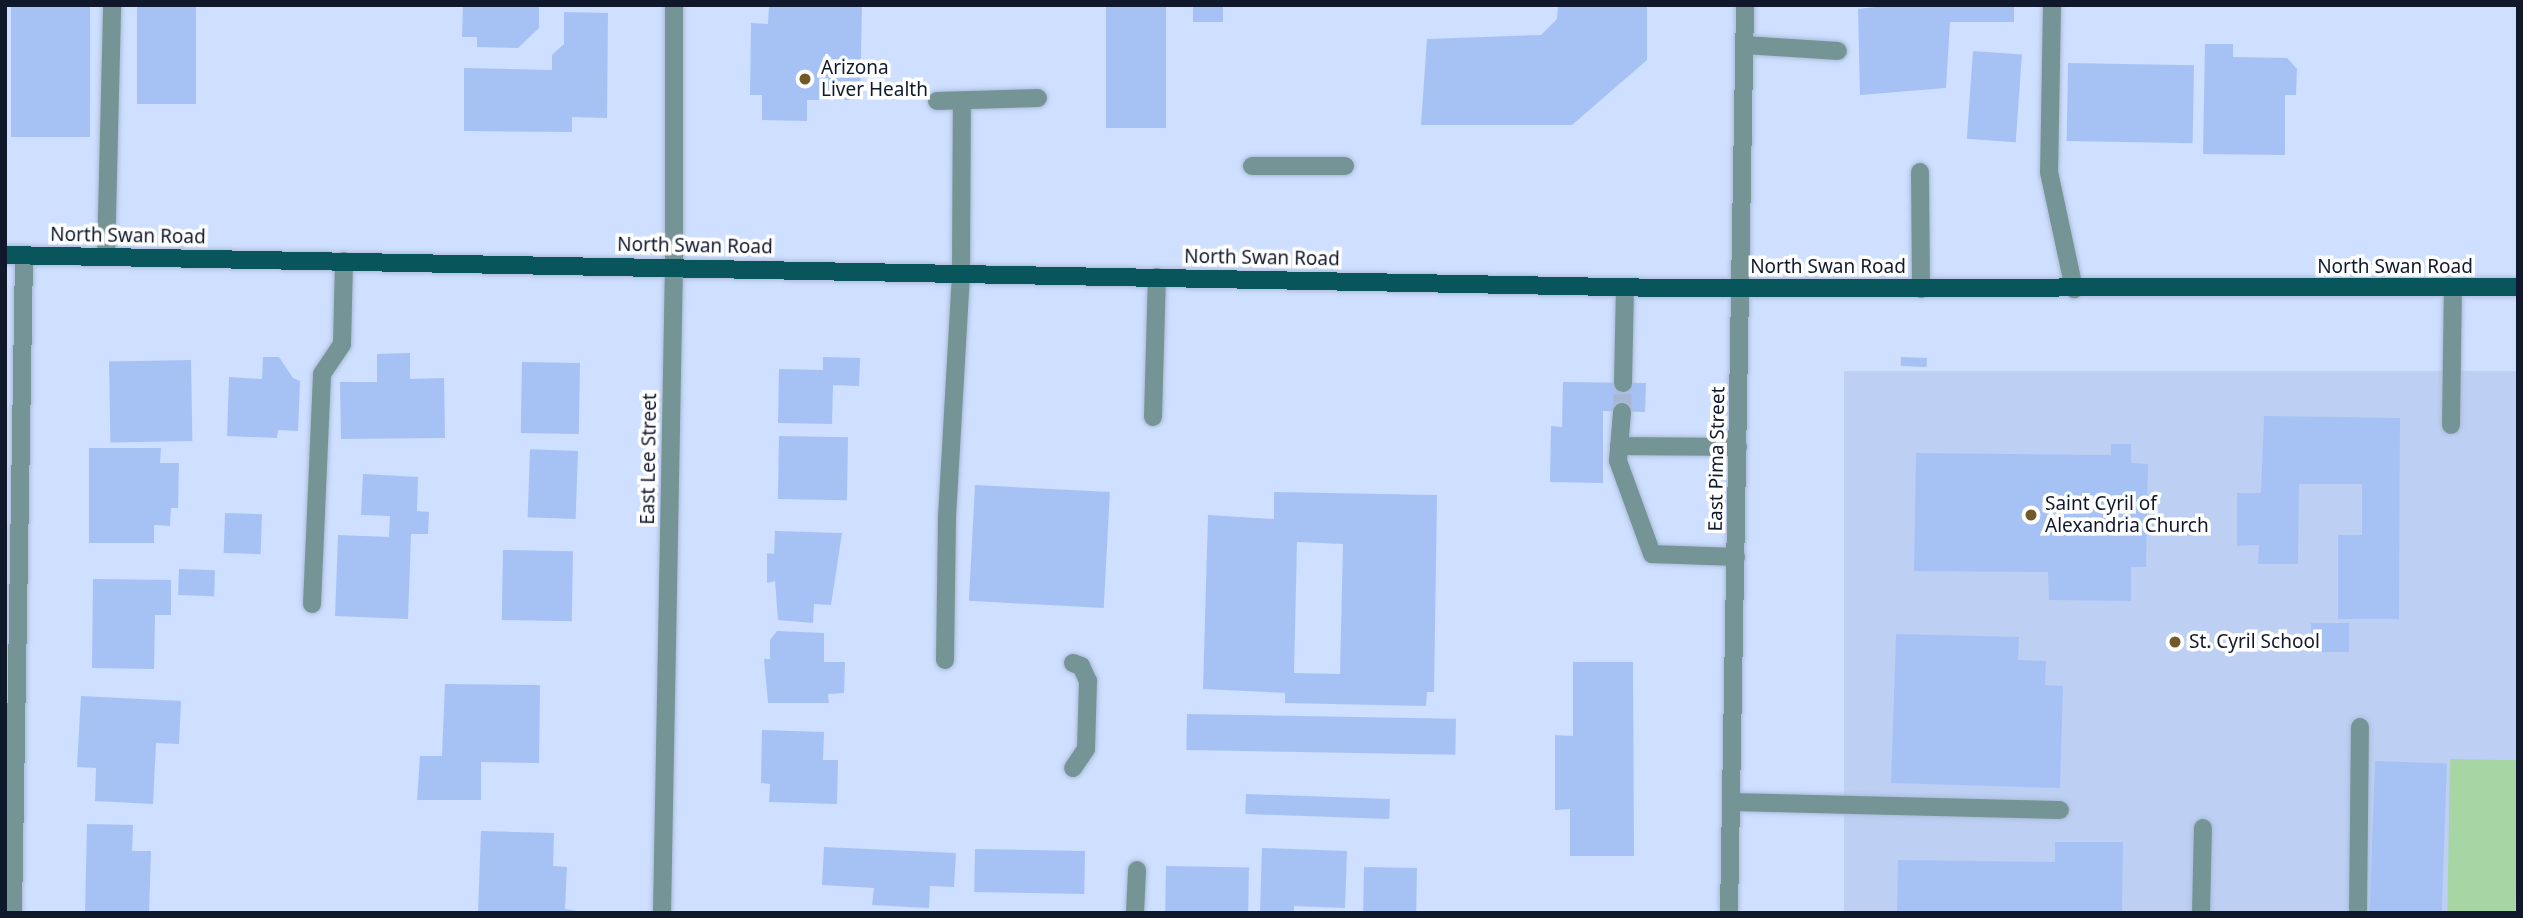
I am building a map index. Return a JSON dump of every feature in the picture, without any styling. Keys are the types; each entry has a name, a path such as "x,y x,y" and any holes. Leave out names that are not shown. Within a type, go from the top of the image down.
{"main road":[{"name":"North Swan Road","path":"5,255 674,266 1625,288 2518,288"}],"street":[{"path":"106,257 112,5"},
{"name":"East Lee Street","path":"662,913 674,266 674,5"},
{"name":"East Pima Street","path":"1729,913 1743,288 1745,5"},
{"path":"2052,5 2049,172 2074,289"},
{"path":"1745,46 1838,51"},
{"path":"937,101 1038,98"},
{"path":"944,660 947,517 961,272 962,102"},
{"path":"1252,166 1345,166"},
{"path":"1920,172 1922,289"},
{"path":"13,913 24,256"},
{"path":"312,604 322,374 342,344 344,261"},
{"path":"1153,417 1157,277"},
{"path":"1623,383 1625,288"},
{"path":"2451,425 2453,288"},
{"path":"1622,412 1618,461 1653,554 1736,557"},
{"path":"1619,446 1738,447"},
{"path":"1073,663 1081,666 1088,681 1086,749 1073,768"},
{"path":"2358,913 2360,727"},
{"path":"1731,802 2060,810"},
{"path":"2200,913 2203,828"},
{"path":"1135,913 1136,870"}],"shaded area":[{"name":"St. Cyril School","path":"1844,371 2518,371 2518,913 1844,913"}],"green space":[{"path":"2450,759 2518,760 2515,913 2447,913"}],"building":[{"path":"11,5 90,5 90,137 11,137"},
{"path":"137,5 196,5 196,104 137,104"},
{"path":"463,5 539,5 539,28 518,48 477,47 477,37 462,37"},
{"path":"769,5 862,5 860,100 807,100 807,121 762,120 762,95 750,95 751,23 768,24"},
{"path":"1106,5 1166,5 1166,128 1106,128"},
{"path":"1193,5 1223,5 1223,22 1193,22"},
{"path":"1558,5 1647,5 1647,60 1572,125 1421,125 1427,39 1541,35 1557,19"},
{"path":"1892,5 2014,5 2014,22 1950,22 1946,88 1860,95 1858,9"},
{"path":"564,12 608,13 607,118 572,117 572,132 464,131 464,68 552,70 552,55 564,44"},
{"path":"2205,44 2233,44 2233,57 2287,58 2297,69 2296,95 2285,95 2285,155 2203,154"},
{"path":"1973,51 2022,54 2016,142 1967,139"},
{"path":"2068,63 2194,65 2193,143 2067,141"},
{"path":"410,353 410,379 444,378 445,438 341,439 340,382 377,382 377,354"},
{"path":"263,357 279,357 293,378 300,381 298,431 278,430 277,438 227,436 229,377 262,379"},
{"path":"823,357 860,358 859,386 833,385 832,424 778,423 779,369 823,370"},
{"path":"1901,357 1927,358 1927,367 1901,366"},
{"path":"191,360 192,441 110,442 109,361"},
{"path":"522,362 580,363 579,434 521,433"},
{"path":"1563,382 1646,383 1645,412 1603,411 1603,483 1550,482 1551,426 1562,427"},
{"path":"2264,416 2400,418 2399,619 2338,619 2338,535 2362,535 2362,484 2299,484 2298,564 2258,564 2259,545 2237,546 2237,493 2261,493"},
{"path":"779,436 848,437 847,500 778,499"},
{"name":"Saint Cyril of Alexandria Church","path":"2111,444 2131,444 2131,463 2148,464 2146,567 2131,567 2131,601 2049,600 2048,572 1914,571 1916,453 2111,455"},
{"path":"89,448 161,448 160,463 179,463 178,508 171,508 170,526 154,525 154,543 89,543"},
{"path":"530,449 578,451 576,519 528,517"},
{"path":"363,474 418,477 417,511 429,512 428,534 411,534 408,619 335,616 338,535 389,537 390,516 361,515"},
{"path":"975,485 1110,492 1104,608 969,601"},
{"path":"1274,492 1437,495 1434,692 1427,692 1426,706 1285,703 1285,693 1203,689 1208,515 1274,519","holes":["1297,542 1343,544 1340,674 1294,673"]},
{"path":"225,513 262,514 261,554 224,553"},
{"path":"775,531 842,533 831,605 814,604 813,623 778,620 775,581 767,583 767,553 774,554"},
{"path":"503,550 573,551 572,621 502,620"},
{"path":"179,569 215,570 214,596 178,595"},
{"path":"93,579 171,580 171,615 155,615 154,669 92,668"},
{"path":"2311,623 2349,623 2349,652 2311,652"},
{"path":"777,631 824,633 824,662 845,662 844,693 828,694 829,703 768,703 764,659 770,659 770,640"},
{"path":"1896,634 2019,637 2018,660 2046,661 2045,685 2063,686 2060,788 1891,783"},
{"path":"1573,662 1633,662 1634,856 1570,856 1570,809 1555,810 1555,735 1573,736"},
{"path":"445,684 540,685 539,763 481,762 481,800 417,800 420,756 442,756"},
{"path":"81,696 181,701 179,744 156,743 153,804 95,801 96,768 77,767"},
{"path":"1187,714 1456,719 1455,755 1186,750"},
{"path":"762,730 824,732 823,760 838,760 837,804 769,802 770,784 761,783"},
{"path":"2375,761 2447,764 2442,913 2370,913"},
{"path":"1246,794 1390,799 1389,819 1245,814"},
{"path":"87,824 133,825 132,851 151,851 149,913 85,913"},
{"path":"481,831 554,833 553,866 567,867 565,909 589,913 478,913"},
{"path":"2055,842 2123,842 2122,913 1897,913 1898,860 2055,862"},
{"path":"824,847 956,853 954,887 930,886 929,908 872,905 874,888 822,885"},
{"path":"1262,848 1347,851 1345,908 1294,906 1294,913 1260,913"},
{"path":"975,849 1085,851 1084,894 974,892"},
{"path":"1166,866 1249,867 1248,913 1165,913"},
{"path":"1364,867 1417,868 1416,913 1363,913"}],"tunnel":[{"path":"1622,412 1623,383"}],"place":[{"name":"Arizona Liver Health","path":"805,79"},
{"name":"Saint Cyril of Alexandria Church","path":"2031,515"},
{"name":"St. Cyril School","path":"2175,642"}]}
